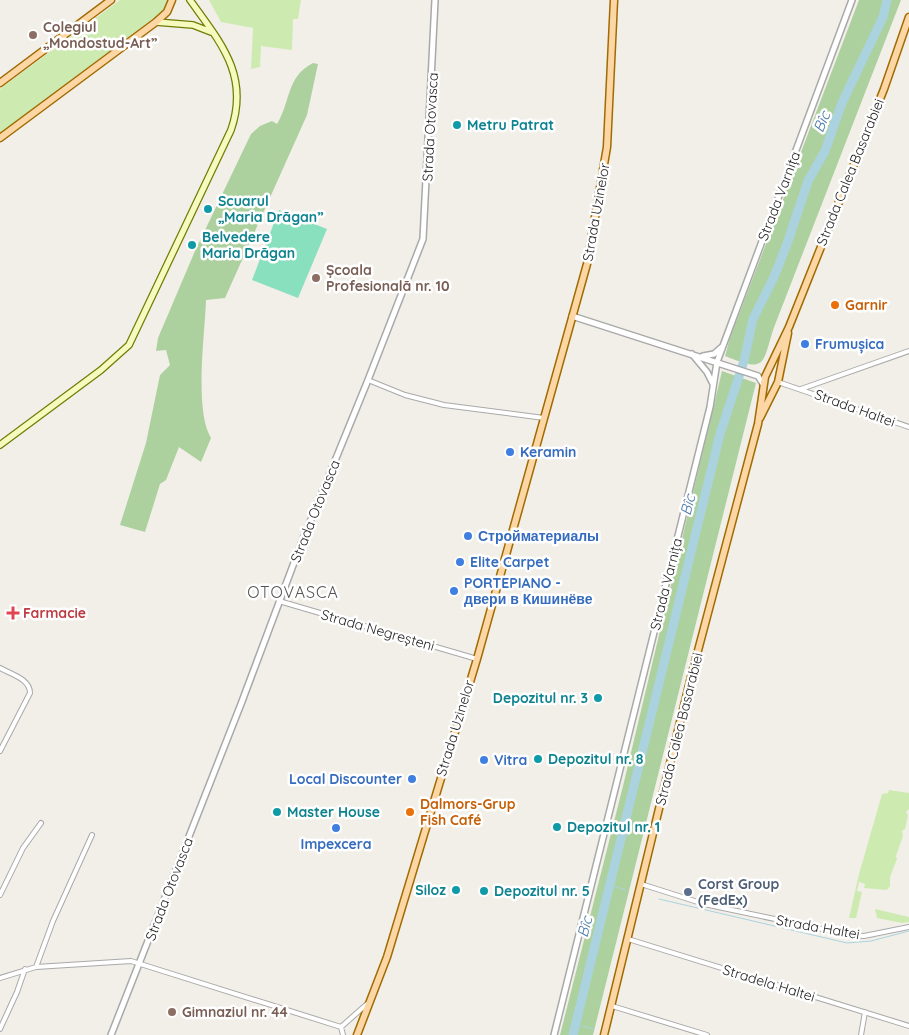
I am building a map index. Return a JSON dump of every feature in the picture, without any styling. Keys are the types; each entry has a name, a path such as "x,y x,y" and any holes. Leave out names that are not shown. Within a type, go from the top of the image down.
{"main road":[{"path":"0,83 111,0"},
{"path":"0,138 156,22 171,4 177,0"},
{"path":"0,445 122,353 134,337 234,121 237,97 235,78 228,56 190,0"},
{"name":"Strada Uzinelor","path":"357,1035 386,957 477,658 592,242 607,147 614,0"},
{"name":"Strada Calea Basarabiei","path":"604,1035 694,668 758,424 763,384 767,371 789,327 884,89 909,17"},
{"path":"156,22 193,25 215,35"},
{"name":"Strada Calea Basarabiei","path":"758,424 778,382 789,327"},
{"path":"763,384 778,382 773,372 767,371"}],"street":[{"name":"Strada Otovasca","path":"112,1035 279,601 368,380 424,234 436,0"},
{"name":"Strada Varnița","path":"554,1035 643,680 714,384 717,362 852,0"},
{"path":"572,316 690,352 756,375 763,384"},
{"path":"702,356 714,354 722,347"},
{"name":"Strada Haltei","path":"801,389 909,351"},
{"path":"690,352 707,372 714,384"},
{"path":"756,375 767,371"},
{"path":"368,380 405,395 444,405 544,418"},
{"name":"Strada Haltei","path":"778,382 909,428"},
{"name":"Strada Negreșteni","path":"279,601 477,658"},
{"path":"0,668 24,680 30,688 30,693 0,751"},
{"path":"0,895 23,848 41,823"},
{"path":"36,967 53,921 92,835"},
{"name":"Strada Haltei","path":"642,884 704,904 850,935 864,936 909,927"},
{"name":"Stradela Haltei","path":"628,939 909,1026"},
{"path":"0,978 36,967 132,961 341,1027"},
{"path":"0,1029 25,969"},
{"path":"341,1027 370,1002"},
{"path":"612,1006 707,1035"},
{"path":"861,1035 865,1012"},
{"path":"341,1027 343,1035"}],"green space":[{"path":"120,0 168,0 165,8 159,14 0,133 0,89"},
{"path":"209,0 301,0 298,19 293,19 292,50 261,46 260,67 251,69 253,28 221,22"},
{"path":"859,0 901,0 773,330 764,359 755,365 738,361 725,356 730,338"},
{"path":"313,63 318,64 307,115 225,298 206,300 202,391 206,425 211,438 201,462 179,447 166,480 160,484 145,532 120,525 146,443 160,375 170,365 166,350 156,351 158,338 195,251 251,134 260,126 272,121 277,124 293,82 304,69"},
{"path":"279,210 327,229 298,298 252,280"},
{"path":"722,371 756,383 593,1035 560,1035 623,786"},
{"path":"889,790 909,793 909,809 906,812 908,815 905,829 902,831 903,836 896,856 897,859 890,877 890,886 887,890 864,888 865,884 859,882 857,891 862,892 856,918 849,918 859,874 882,794 888,793"},
{"path":"875,909 909,917 909,922 902,923 877,918"}],"waterway":[{"name":"Bîc","path":"573,1035 720,434 744,361 753,319 774,277 808,181 825,151 842,103 883,17 887,0"},
{"path":"609,885 626,890"},
{"path":"659,899 847,943 871,941 909,931"},
{"path":"577,1022 582,1026 594,1029"}],"place":[{"name":"Colegiul „Mondostud-Art”","path":"33,35"},
{"name":"Metru Patrat","path":"457,125"},
{"name":"Scuarul „Maria Drăgan”","path":"208,209"},
{"name":"Belvedere Maria Drăgan","path":"192,245"},
{"name":"Școala Profesională nr. 10","path":"316,278"},
{"name":"Garnir","path":"835,305"},
{"name":"Frumușica","path":"805,344"},
{"name":"Keramin","path":"510,452"},
{"name":"Стройматериалы","path":"468,536"},
{"name":"Elite Carpet","path":"460,562"},
{"name":"PORTEPIANO - двери в Кишинёве","path":"454,591"},
{"name":"Farmacie","path":"13,613"},
{"name":"Depozitul nr. 3","path":"598,698"},
{"name":"Depozitul nr. 8","path":"538,759"},
{"name":"Vitra","path":"484,760"},
{"name":"Local Discounter","path":"412,779"},
{"name":"Master House","path":"277,812"},
{"name":"Dalmors-Grup Fish Café","path":"410,812"},
{"name":"Depozitul nr. 1","path":"557,827"},
{"name":"Impexcera","path":"336,828"},
{"name":"Siloz","path":"456,890"},
{"name":"Depozitul nr. 5","path":"484,891"},
{"name":"Corst Group (FedEx)","path":"688,892"},
{"name":"Gimnaziul nr. 44","path":"172,1012"}],"district":[{"name":"OTOVASCA","path":"293,592"}]}
